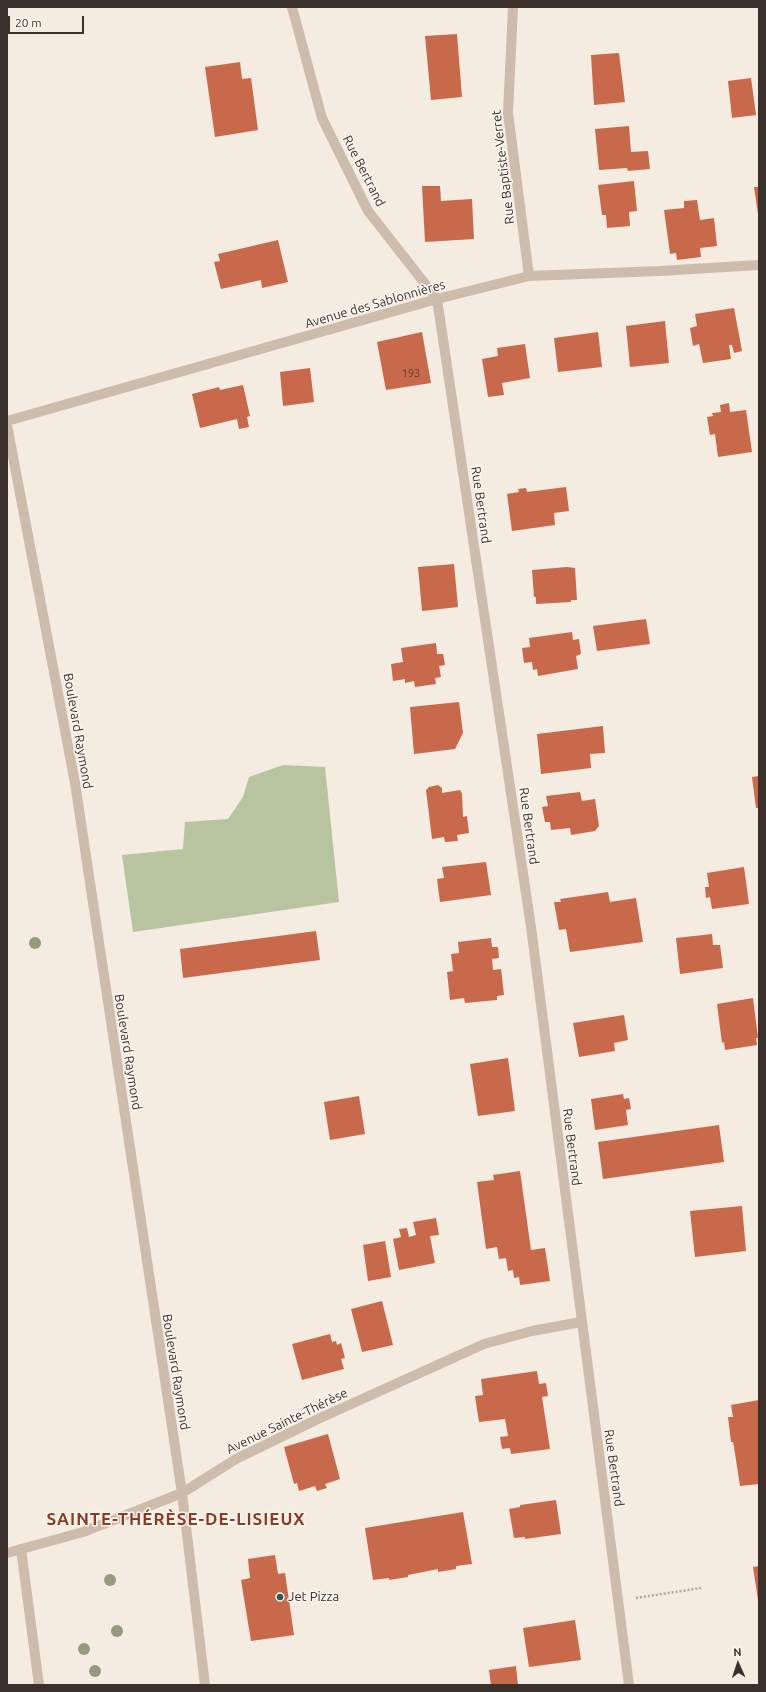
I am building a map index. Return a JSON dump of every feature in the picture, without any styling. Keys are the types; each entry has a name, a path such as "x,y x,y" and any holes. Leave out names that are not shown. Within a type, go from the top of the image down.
{"street":[{"name":"Rue Bertrand","path":"292,7 322,118 368,211 437,299 531,927 629,1685"},
{"name":"Rue Baptiste-Verret","path":"513,7 508,113 529,276"},
{"name":"Avenue des Sablonnières","path":"7,421 437,299 529,276 660,272 759,264"},
{"name":"Boulevard Raymond","path":"7,425 75,783 182,1493 205,1685"},
{"name":"Avenue Sainte-Thérèse","path":"7,1553 83,1532 182,1493 236,1459 318,1419 484,1344 532,1331 581,1322"},
{"path":"20,1549 39,1685"}],"path":[{"path":"618,1601 701,1588"}],"green space":[{"path":"283,765 325,767 339,902 133,932 122,855 183,849 185,822 228,819 243,797 249,777"}],"building":[{"path":"457,34 462,97 431,100 425,36"},
{"path":"619,53 625,102 594,105 591,55"},
{"path":"240,62 242,79 251,78 258,130 215,137 205,67"},
{"path":"751,78 756,115 732,118 728,81"},
{"path":"629,126 631,152 648,151 650,169 628,171 627,168 599,170 595,129"},
{"path":"634,181 637,211 629,212 630,226 607,228 606,215 602,215 598,185"},
{"path":"422,186 440,186 441,201 472,199 474,239 425,242"},
{"path":"754,187 759,187 759,214 758,214"},
{"path":"697,200 700,220 714,218 717,246 700,248 701,257 677,260 676,253 670,254 664,210 684,208 684,201"},
{"path":"278,240 288,282 262,288 261,280 221,289 214,262 220,261 218,254"},
{"path":"734,308 742,351 734,353 732,345 729,345 731,359 703,363 699,344 693,346 690,328 697,326 695,314"},
{"path":"665,321 669,363 630,367 626,326"},
{"path":"422,332 431,383 386,390 377,342"},
{"path":"598,332 602,367 558,372 554,338"},
{"path":"525,344 530,378 502,383 504,395 488,397 482,359 498,356 497,348"},
{"path":"310,368 314,402 283,406 280,372"},
{"path":"243,385 250,416 247,417 249,427 239,429 237,419 200,428 192,394 219,387 220,390"},
{"path":"729,403 730,412 746,410 752,452 718,457 715,434 710,435 707,417 713,416 712,413 721,412 720,405"},
{"path":"566,487 569,511 554,513 555,525 512,531 507,494 519,492 518,489 526,488 527,492"},
{"path":"454,564 458,607 422,611 418,567"},
{"path":"567,567 575,568 577,600 571,600 571,602 536,604 532,570"},
{"path":"646,619 650,644 597,651 593,626"},
{"path":"572,632 573,640 579,639 581,654 576,656 578,669 538,676 537,669 533,670 532,662 524,663 522,648 530,647 529,638"},
{"path":"436,643 437,654 443,654 445,665 439,666 441,677 435,678 436,684 415,687 414,681 405,683 405,679 393,681 391,664 403,662 401,648"},
{"path":"459,702 463,733 455,749 414,754 410,707"},
{"path":"603,726 605,753 590,754 591,768 541,774 537,734"},
{"path":"759,776 759,808 756,808 752,777"},
{"path":"438,785 442,788 442,793 460,790 462,794 463,817 467,816 469,833 457,835 458,841 445,842 444,837 432,839 426,790 429,787"},
{"path":"580,792 582,801 595,799 599,826 595,831 571,835 570,828 551,830 550,822 545,822 542,807 548,806 546,796"},
{"path":"486,862 491,895 440,902 437,879 444,878 442,867"},
{"path":"744,867 749,904 712,909 710,897 706,898 705,887 709,887 707,873"},
{"path":"608,892 610,902 636,898 643,942 570,952 566,929 559,930 554,902 561,902 560,899"},
{"path":"316,931 320,960 183,978 180,949"},
{"path":"712,934 713,945 720,945 723,968 680,974 676,938"},
{"path":"491,938 492,947 498,947 499,958 492,959 493,970 501,969 504,995 497,996 497,1000 465,1003 464,998 450,1000 447,972 453,971 451,954 459,953 458,942"},
{"path":"753,998 758,1038 756,1038 757,1045 725,1050 724,1042 722,1043 717,1004"},
{"path":"624,1015 628,1040 614,1043 615,1051 579,1057 573,1023"},
{"path":"508,1058 515,1111 478,1116 470,1064"},
{"path":"623,1094 624,1099 629,1098 631,1109 626,1110 628,1125 595,1130 591,1099"},
{"path":"359,1096 365,1134 330,1140 324,1102"},
{"path":"719,1125 724,1162 603,1179 598,1142"},
{"path":"520,1171 531,1250 545,1248 550,1281 520,1285 519,1277 514,1278 513,1270 508,1271 506,1258 499,1259 497,1247 486,1249 477,1182 494,1180 493,1175"},
{"path":"742,1206 746,1251 695,1257 690,1211"},
{"path":"436,1218 439,1235 430,1236 435,1263 399,1270 393,1239 401,1237 399,1229 407,1228 409,1237 416,1235 413,1222"},
{"path":"385,1241 391,1277 368,1281 363,1245"},
{"path":"382,1301 393,1345 362,1352 351,1309"},
{"path":"330,1334 332,1342 336,1341 337,1345 341,1343 345,1358 341,1359 344,1369 302,1380 292,1344"},
{"path":"537,1371 539,1384 546,1383 548,1396 542,1397 550,1449 511,1454 510,1448 502,1449 500,1437 508,1436 505,1419 479,1422 475,1396 483,1395 481,1379"},
{"path":"759,1400 759,1484 740,1486 733,1442 731,1442 728,1417 733,1417 731,1405"},
{"path":"328,1434 340,1479 325,1484 327,1488 317,1491 315,1486 299,1491 297,1483 294,1484 284,1447"},
{"path":"556,1500 561,1534 525,1539 525,1537 514,1538 509,1509 520,1507 520,1505"},
{"path":"463,1512 472,1564 456,1566 456,1569 438,1572 438,1569 408,1575 408,1577 389,1580 389,1578 373,1580 365,1528"},
{"path":"275,1555 278,1574 285,1573 294,1635 251,1641 241,1580 250,1578 248,1559"},
{"path":"759,1566 759,1600 758,1600 753,1567"},
{"path":"575,1620 581,1660 529,1667 523,1628"},
{"path":"516,1666 518,1685 491,1685 489,1670"}],"place":[{"name":"Jet Pizza","path":"280,1597"}],"district":[{"name":"SAINTE-THÉRÈSE-DE-LISIEUX","path":"176,1519"}]}
